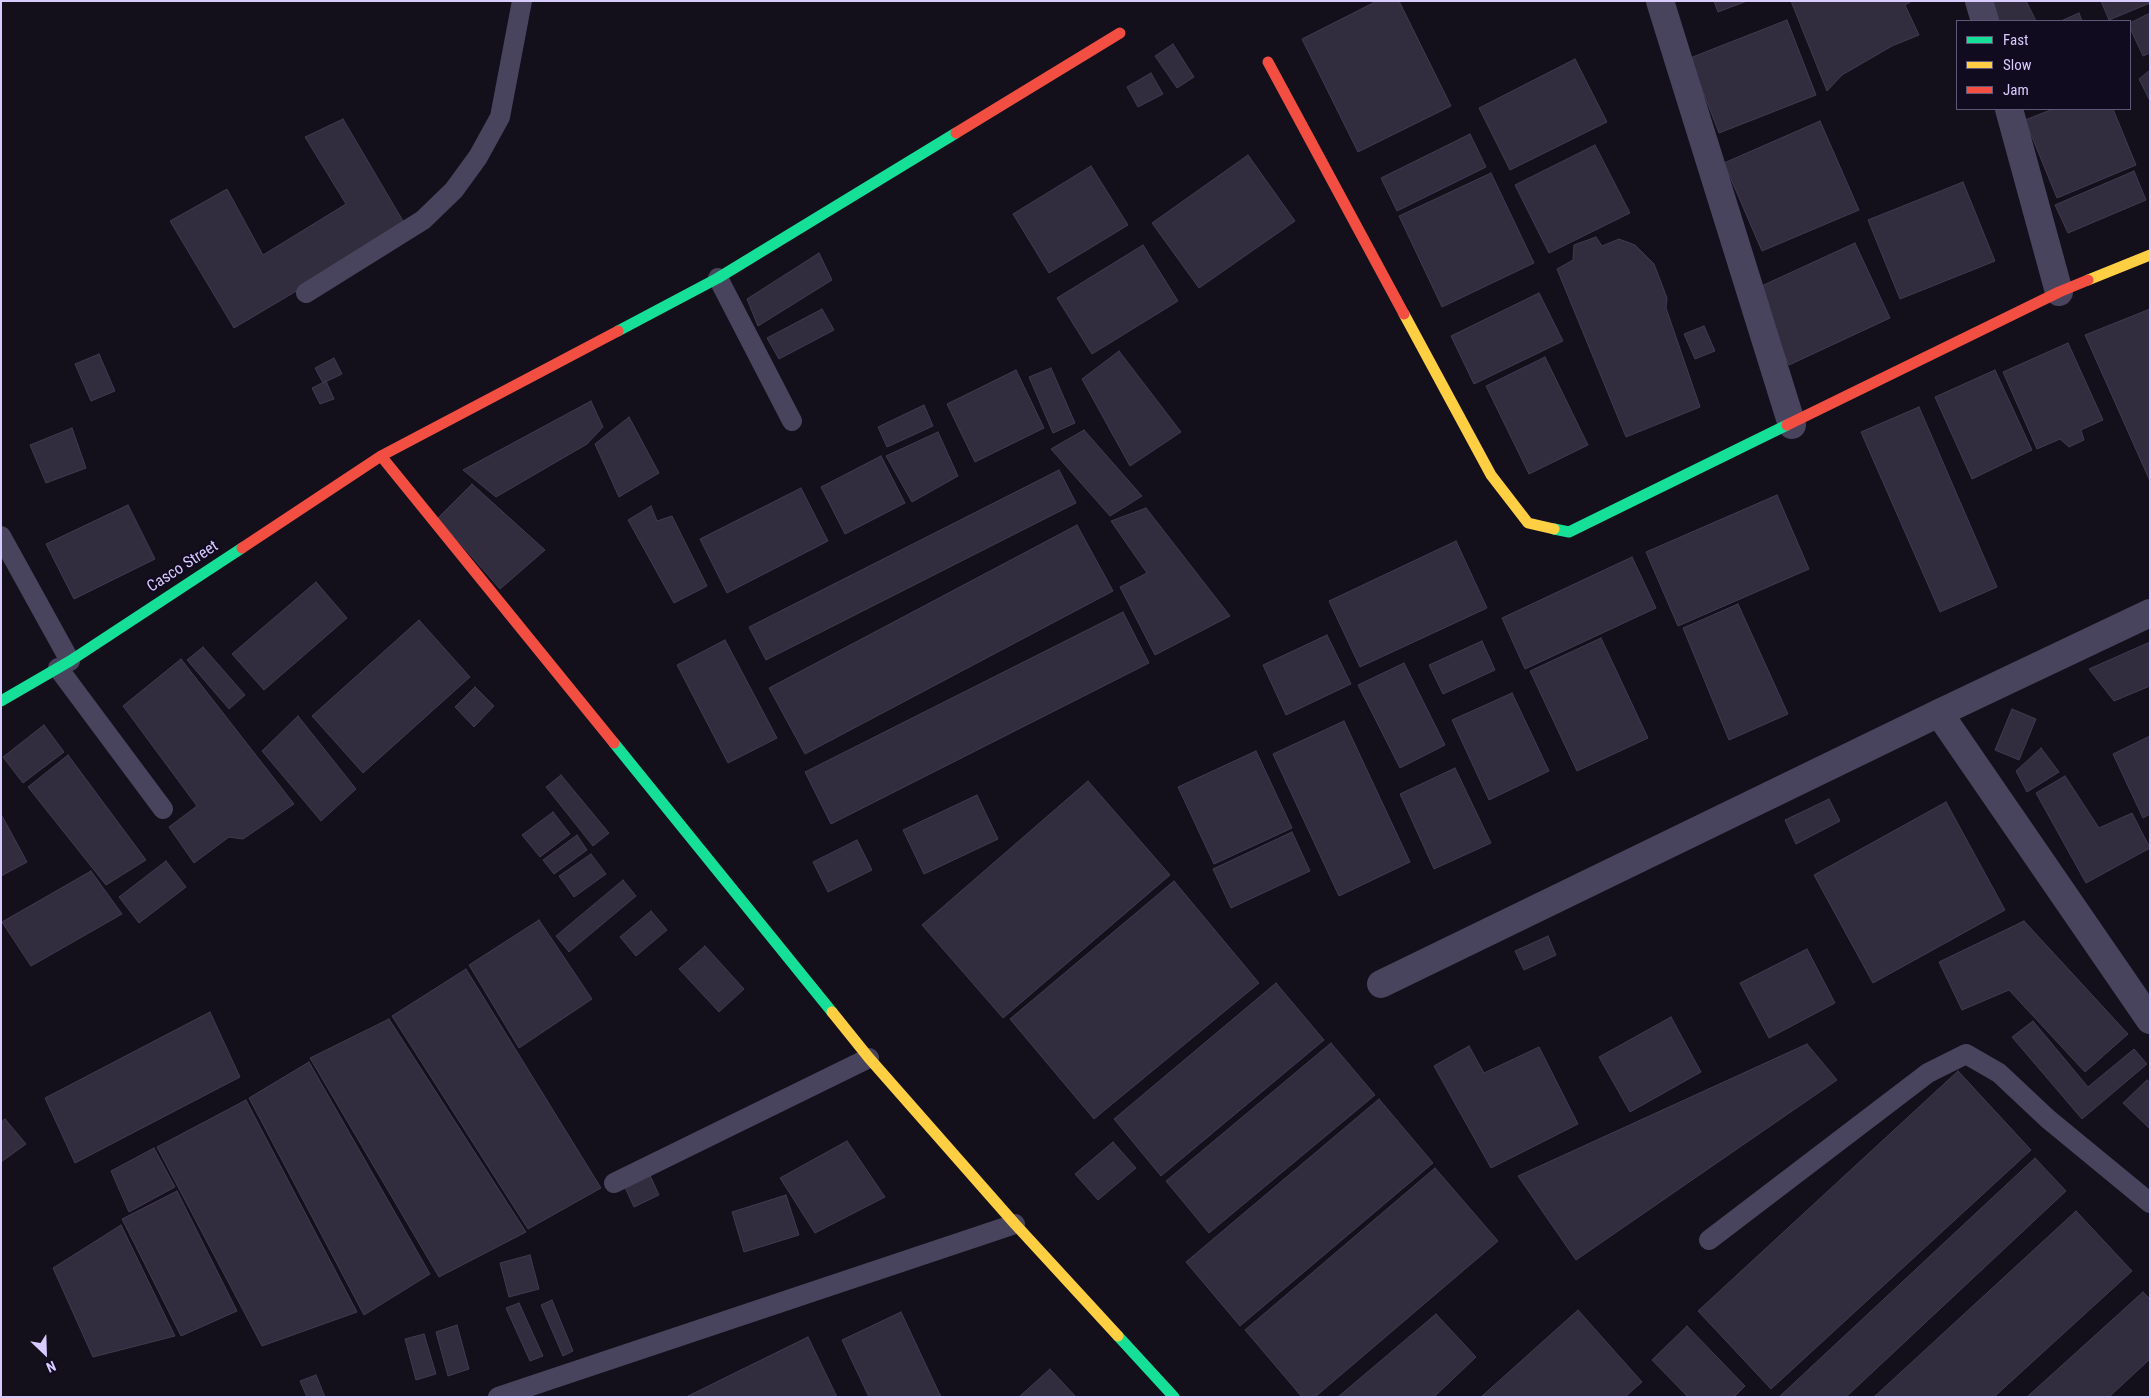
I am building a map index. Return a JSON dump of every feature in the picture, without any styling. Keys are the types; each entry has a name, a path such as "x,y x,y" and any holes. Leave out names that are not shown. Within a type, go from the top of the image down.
{"street":[{"path":"1660,1 1792,425"},
{"path":"1979,1 1985,20"},
{"name":"Casco Street","path":"1,701 64,664 381,456 718,278 1120,33"},
{"path":"1268,62 1491,475 1528,523 1570,532 1792,425 2059,292 2150,254"},
{"path":"2009,110 2059,292"},
{"path":"381,456 869,1058 1015,1224 1174,1397"},
{"path":"1381,984 1939,713 2150,613"},
{"path":"1939,713 2150,1020"}],"lane":[{"path":"306,293 424,220 454,190 478,157 500,116 522,1"},
{"path":"718,278 792,421"},
{"path":"1,536 64,664 163,809"},
{"path":"1709,1240 1928,1073 1966,1054 1999,1073 2048,1119 2150,1203"},
{"path":"614,1183 869,1058"},
{"path":"498,1397 1015,1224"}],"building":[{"path":"1377,1 1399,1 1451,106 1358,152 1302,39"},
{"path":"1714,1 1747,1 1718,12"},
{"path":"1791,1 1912,1 1905,5 1919,35 1892,46 1842,75 1827,91"},
{"path":"1986,1 2026,1 2036,20 1996,20"},
{"path":"2101,1 2150,1 2150,3 2109,20"},
{"path":"2079,13 2082,20 2063,20"},
{"path":"2150,13 2150,53 2143,56 2131,30 2131,22"},
{"path":"1787,20 1816,95 1719,133 1690,58"},
{"path":"1173,44 1194,77 1177,88 1155,56"},
{"path":"1575,59 1607,122 1510,170 1479,108"},
{"path":"2150,70 2150,101 2139,79"},
{"path":"1151,73 1163,94 1138,107 1127,87"},
{"path":"2050,110 2113,110 2136,165 2057,198 2025,120"},
{"path":"343,119 406,226 234,328 170,221 227,189 263,255 346,204 305,137"},
{"path":"1820,121 1859,210 1762,251 1724,163"},
{"path":"1470,134 1486,167 1397,211 1381,178"},
{"path":"1595,145 1630,213 1549,253 1515,185"},
{"path":"1248,155 1295,221 1199,288 1152,223"},
{"path":"1091,166 1128,225 1049,273 1013,214"},
{"path":"2134,171 2146,200 2068,233 2055,205"},
{"path":"1491,173 1534,263 1442,307 1399,216"},
{"path":"1963,182 1995,261 1900,299 1868,220"},
{"path":"1596,237 1602,246 1619,239 1635,245 1654,264 1667,298 1666,308 1700,407 1626,437 1557,269 1573,260 1574,245"},
{"path":"1855,243 1890,318 1789,365 1755,289"},
{"path":"1143,245 1178,301 1092,354 1057,298"},
{"path":"819,253 832,280 758,326 747,299"},
{"path":"1539,293 1563,341 1474,384 1451,336"},
{"path":"822,309 834,330 779,359 767,338"},
{"path":"2150,309 2150,481 2085,335"},
{"path":"1704,326 1715,351 1695,359 1684,334"},
{"path":"2068,343 2103,420 2081,430 2084,440 2069,447 2060,439 2037,449 2003,372"},
{"path":"1119,351 1181,432 1130,466 1082,379"},
{"path":"99,354 115,391 91,401 75,364"},
{"path":"1545,357 1588,445 1529,474 1486,386"},
{"path":"334,358 342,374 323,383 315,368"},
{"path":"1051,368 1075,423 1053,433 1029,377"},
{"path":"1016,370 1044,428 975,462 947,404"},
{"path":"1995,370 2032,450 1972,479 1935,397"},
{"path":"326,381 334,399 320,404 312,388"},
{"path":"591,401 603,427 587,444 496,497 463,470"},
{"path":"924,405 933,426 887,447 878,427"},
{"path":"1919,407 1997,587 1940,612 1861,432"},
{"path":"629,417 659,473 619,497 595,444"},
{"path":"72,428 86,468 46,483 30,445"},
{"path":"1084,430 1142,496 1110,516 1051,449"},
{"path":"938,432 958,476 912,502 886,456"},
{"path":"881,456 905,503 845,534 821,487"},
{"path":"1059,470 1076,503 766,660 749,627"},
{"path":"472,484 545,550 500,589 438,518"},
{"path":"801,488 828,541 727,593 700,539"},
{"path":"1777,495 1809,569 1678,626 1646,552"},
{"path":"128,505 155,559 74,599 46,544"},
{"path":"651,506 657,521 672,516 707,586 674,603 628,520"},
{"path":"1146,508 1230,616 1155,655 1120,587 1147,573 1111,521"},
{"path":"1077,525 1113,591 805,754 769,688"},
{"path":"1456,541 1487,608 1360,667 1329,601"},
{"path":"1632,557 1656,608 1525,669 1502,618"},
{"path":"316,582 347,618 264,690 232,654"},
{"path":"1738,604 1788,714 1729,740 1683,628"},
{"path":"1123,612 1149,663 831,824 805,772"},
{"path":"419,620 470,677 363,773 312,716"},
{"path":"1327,635 1351,684 1286,715 1263,665"},
{"path":"1601,638 1648,738 1577,771 1530,671"},
{"path":"725,640 777,738 728,763 677,665"},
{"path":"1482,641 1495,670 1443,694 1429,665"},
{"path":"2150,642 2150,686 2114,701 2089,669"},
{"path":"203,647 245,695 229,709 187,660"},
{"path":"181,659 294,804 243,839 229,837 194,863 169,827 197,806 123,706"},
{"path":"1404,663 1445,745 1400,768 1358,685"},
{"path":"475,687 494,706 474,727 455,707"},
{"path":"1512,693 1549,771 1489,800 1452,720"},
{"path":"2012,709 2036,719 2019,760 1995,750"},
{"path":"298,716 356,789 321,821 262,751"},
{"path":"1344,721 1410,862 1339,896 1273,754"},
{"path":"44,725 64,752 23,783 3,757"},
{"path":"2150,736 2150,814 2143,818 2113,754"},
{"path":"2041,748 2059,772 2027,792 2016,771"},
{"path":"1256,751 1292,828 1214,864 1178,787"},
{"path":"68,755 146,860 106,885 28,787"},
{"path":"1455,768 1491,843 1434,869 1400,794"},
{"path":"561,775 609,833 593,846 546,787"},
{"path":"2065,776 2099,828 2132,813 2150,848 2086,883 2036,793"},
{"path":"1088,781 1170,875 1003,1018 922,925"},
{"path":"977,795 998,839 924,874 903,830"},
{"path":"1829,799 1840,821 1796,844 1785,820"},
{"path":"1946,802 2005,910 1873,983 1814,875"},
{"path":"553,812 570,834 540,857 522,835"},
{"path":"1,814 27,862 1,876"},
{"path":"1292,832 1310,871 1231,908 1213,869"},
{"path":"577,835 587,850 554,874 543,860"},
{"path":"857,840 872,870 828,892 813,862"},
{"path":"591,854 606,874 574,897 559,876"},
{"path":"166,861 186,887 139,923 119,897"},
{"path":"91,871 122,914 31,966 2,922"},
{"path":"623,880 636,896 569,952 556,936"},
{"path":"1174,881 1259,983 1094,1119 1010,1019"},
{"path":"651,911 667,930 636,956 620,937"},
{"path":"539,920 592,999 519,1048 469,965"},
{"path":"2024,921 2128,1034 2085,1072 2009,990 1962,1010 1939,962"},
{"path":"1548,936 1556,955 1524,970 1515,951"},
{"path":"705,946 744,989 719,1012 679,969"},
{"path":"1807,949 1835,1003 1769,1038 1740,983"},
{"path":"466,969 601,1188 528,1229 392,1016"},
{"path":"1276,983 1324,1040 1161,1176 1114,1119"},
{"path":"210,1012 240,1077 75,1163 45,1098"},
{"path":"1671,1017 1701,1072 1630,1112 1599,1057"},
{"path":"389,1019 526,1232 439,1277 310,1058"},
{"path":"2033,1021 2088,1087 2134,1049 2147,1064 2082,1119 2012,1037"},
{"path":"1331,1043 1375,1095 1209,1233 1166,1181"},
{"path":"1807,1044 1837,1080 1576,1260 1518,1176"},
{"path":"1469,1046 1484,1073 1539,1047 1578,1124 1491,1168 1434,1066"},
{"path":"309,1062 430,1274 364,1315 249,1098"},
{"path":"1958,1071 2031,1150 1771,1389 1698,1311"},
{"path":"2147,1080 2150,1083 2150,1129 2123,1103"},
{"path":"1379,1099 1433,1163 1240,1326 1186,1262"},
{"path":"246,1100 357,1312 262,1346 157,1147"},
{"path":"5,1119 26,1144 1,1162 1,1122"},
{"path":"847,1141 885,1197 815,1233 780,1178"},
{"path":"1113,1142 1136,1168 1098,1200 1075,1174"},
{"path":"154,1148 175,1187 129,1212 111,1171"},
{"path":"2035,1158 2066,1191 1846,1397 1779,1397"},
{"path":"1435,1168 1498,1241 1315,1397 1302,1397 1245,1330"},
{"path":"648,1171 659,1195 634,1207 623,1183"},
{"path":"177,1191 237,1311 181,1336 122,1219"},
{"path":"786,1195 799,1235 744,1252 732,1212"},
{"path":"2076,1211 2132,1271 1994,1397 1874,1397"},
{"path":"121,1225 175,1336 93,1357 53,1268"},
{"path":"530,1255 539,1289 509,1297 500,1263"},
{"path":"2143,1292 2150,1299 2150,1359 2109,1397 2027,1397"},
{"path":"552,1300 573,1351 563,1356 541,1305"},
{"path":"519,1303 543,1356 530,1361 506,1308"},
{"path":"1578,1310 1642,1382 1625,1397 1481,1397"},
{"path":"901,1312 941,1397 869,1397 842,1340"},
{"path":"1436,1314 1476,1357 1434,1397 1338,1397"},
{"path":"457,1325 469,1369 448,1376 436,1332"},
{"path":"1687,1326 1745,1386 1734,1397 1688,1397 1652,1360"},
{"path":"424,1334 436,1374 416,1380 405,1339"},
{"path":"808,1337 837,1397 686,1397"},
{"path":"1050,1369 1076,1397 1019,1397"},
{"path":"316,1375 325,1397 307,1397 300,1381"}],"traffic: fast":[{"path":"618,331 718,278 956,133"},
{"path":"1554,529 1569,532 1787,425"},
{"path":"1,701 70,661 242,548"},
{"path":"614,743 832,1012"},
{"path":"1118,1336 1174,1397"}],"traffic: slow":[{"path":"2088,280 2150,255"},
{"path":"1404,314 1491,475 1528,523 1554,529"},
{"path":"832,1012 869,1058 1015,1224 1118,1336"}],"traffic: jam":[{"path":"956,133 1120,33"},
{"path":"1268,62 1404,314"},
{"path":"1787,425 2059,292 2088,280"},
{"path":"242,548 381,456 618,331"},
{"path":"381,456 614,743"}]}
